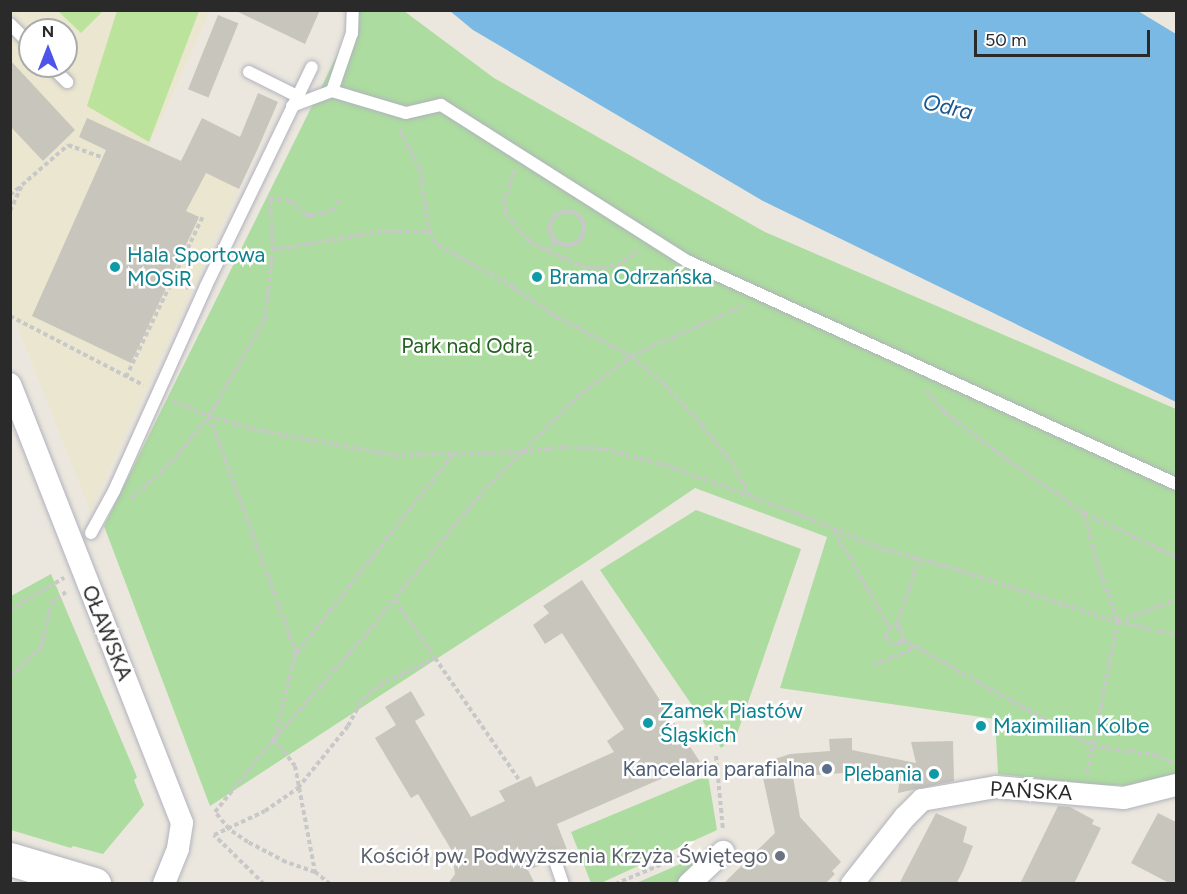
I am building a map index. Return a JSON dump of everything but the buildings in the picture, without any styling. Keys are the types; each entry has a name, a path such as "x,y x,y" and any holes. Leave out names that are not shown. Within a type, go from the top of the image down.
{"street":[{"name":"OŁAWSKA","path":"10,384 182,823 178,849 164,884"},
{"name":"PAŃSKA","path":"852,884 908,813 922,800 996,787 1124,798 1176,785"},
{"path":"689,884 723,852"},
{"path":"10,859 94,884"}],"lane":[{"path":"332,91 352,33 353,10"},
{"path":"91,533 114,491 312,67"},
{"path":"249,72 295,101 332,91 406,113 441,105 524,155 650,241 687,261 1176,484"},
{"path":"63,78 67,82"},
{"path":"554,858 563,884"}],"path":[{"path":"389,108 420,169 429,232 438,245 513,287 555,316 631,356 664,384 702,425 734,466 750,497"},
{"path":"10,195 69,145 103,158"},
{"path":"524,155 504,201 506,216 528,240 576,264 602,268 629,259 650,241"},
{"path":"127,501 145,489 170,464 209,416 265,319 273,250 268,157"},
{"path":"10,211 22,184"},
{"path":"270,200 291,201 306,215 311,216 333,211 338,200"},
{"path":"566,211 577,214 583,223 580,239 571,245 556,241 550,232 551,220 566,211"},
{"path":"126,377 174,282 203,216"},
{"path":"273,250 383,231 429,232"},
{"path":"547,251 556,241"},
{"path":"330,884 315,872 286,862 229,829 215,812 274,739 395,600 481,493 576,398 631,356 763,297"},
{"path":"10,316 158,393 209,416 262,431 394,455 522,452 560,447 604,449 669,466 883,549 1118,621 1176,635"},
{"path":"911,365 926,390 944,412 1006,459 1084,513 1176,557"},
{"path":"209,416 296,653"},
{"path":"274,739 296,653 453,454"},
{"path":"1082,794 1118,621 1105,589 1084,513"},
{"path":"833,528 890,628"},
{"path":"896,626 919,559"},
{"path":"10,610 62,580"},
{"path":"10,676 41,648 51,603 66,592"},
{"path":"395,600 520,781"},
{"path":"1118,621 1176,600"},
{"path":"896,626 901,628 903,639 900,644 893,645 885,636 890,628 896,626"},
{"path":"903,639 1093,746 1154,755 1176,763"},
{"path":"873,665 917,646"},
{"path":"264,884 214,834 266,811 298,788 348,726 362,700 380,685 435,658"},
{"path":"274,739 295,766 315,872"},
{"path":"716,756 724,837 723,852"},
{"path":"615,884 693,851"}],"shaded area":[{"path":"11,11 210,11 149,146 239,188 90,511 11,309"}],"green space":[{"path":"58,11 103,11 81,33 78,30 78,18 65,18"},
{"path":"117,11 199,11 149,142 87,106"},
{"name":"Park nad Odrą","path":"359,11 404,11 494,78 765,232 1176,409 1176,775 1143,786 1101,785 998,774 995,719 780,688 827,537 695,488 589,560 210,806 104,526"},
{"path":"696,510 801,549 736,737 721,748 600,570"},
{"path":"51,574 137,777 134,780 144,805 103,854 73,846 71,848 11,830 11,596"},
{"path":"708,775 717,830 601,883 591,883 571,832"},
{"path":"708,854 681,883 634,884"}],"water":[{"name":"Odra","path":"450,11 1138,11 1176,34 1176,402 763,201 473,30"}],"place":[{"name":"Hala Sportowa MOSiR","path":"115,267"},
{"name":"Brama Odrzańska","path":"537,277"},
{"name":"Zamek Piastów Śląskich","path":"648,723"},
{"name":"Maximilian Kolbe","path":"981,726"},
{"name":"Kancelaria parafialna","path":"827,769"},
{"name":"Plebania","path":"934,774"},
{"name":"Kościół pw. Podwyższenia Krzyża Świętego","path":"780,856"}]}
